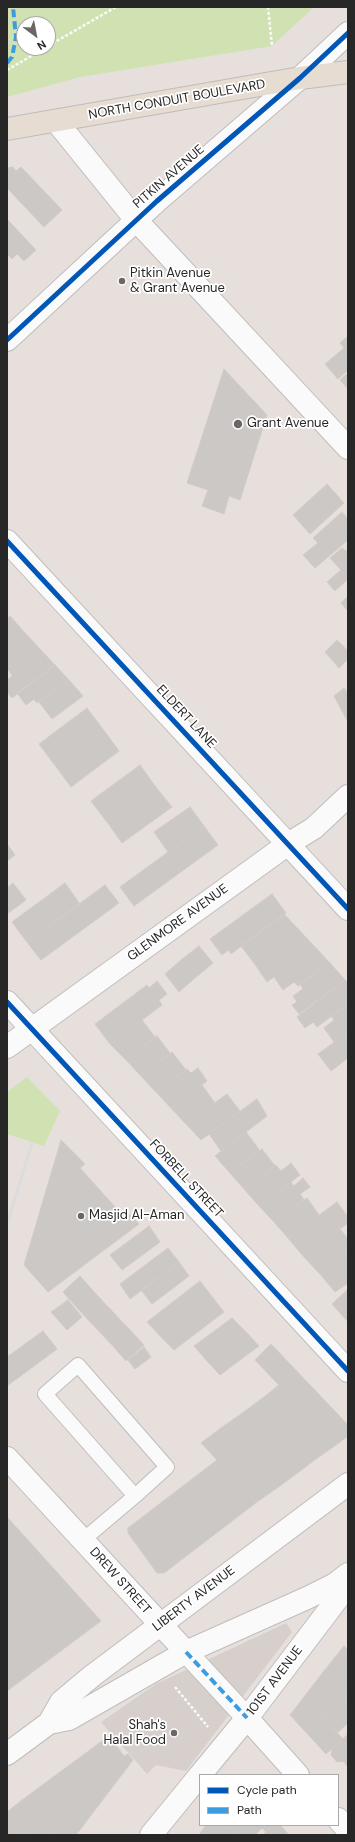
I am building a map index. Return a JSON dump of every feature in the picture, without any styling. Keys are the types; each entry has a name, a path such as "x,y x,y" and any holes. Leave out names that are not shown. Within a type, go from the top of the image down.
{"main road":[{"name":"NORTH CONDUIT BOULEVARD","path":"7,129 300,78 348,72"}],"street":[{"name":"PITKIN AVENUE","path":"7,340 136,220 300,78 348,33"},
{"path":"56,121 136,220 348,448"},
{"name":"ELDERT LANE","path":"7,541 348,909"},
{"name":"GLENMORE AVENUE","path":"7,1047 288,844 314,828 348,796"},
{"name":"FORBELL STREET","path":"7,1002 348,1372"},
{"name":"DREW STREET","path":"7,1458 297,1774"},
{"name":"LIBERTY AVENUE","path":"7,1754 49,1723 61,1702 92,1676 348,1484"},
{"name":"LIBERTY AVENUE","path":"49,1723 69,1719 186,1652 267,1617 335,1584 348,1574"},
{"name":"101ST AVENUE","path":"201,1774 247,1718 348,1585"},
{"name":"101ST AVENUE","path":"151,1835 199,1776"},
{"path":"339,1820 348,1830"}],"lane":[{"path":"83,1540 135,1496 167,1467 78,1365 45,1394 135,1496"}],"path":[{"path":"56,41 116,7"},
{"path":"268,7 272,46"},
{"path":"7,70 31,56"},
{"path":"175,1687 210,1729"}],"green space":[{"path":"7,7 314,7 272,46 80,77 7,97"},
{"path":"27,1077 60,1111 44,1146 7,1134 7,1092"}],"shaded area":[{"path":"286,1623 292,1632 186,1771 156,1765 147,1774 101,1722 156,1684"}],"building":[{"path":"13,167 16,171 21,167 62,210 44,227 7,188 7,168"},
{"path":"7,219 36,250 24,261 17,254 12,259 7,254"},
{"path":"348,336 348,370 338,379 325,364 344,348 340,343"},
{"path":"224,369 267,415 240,500 229,496 224,514 202,506 208,490 187,483"},
{"path":"348,373 348,389 340,380"},
{"path":"327,484 344,503 310,534 293,515"},
{"path":"342,512 348,519 348,540 315,568 303,555 318,543 313,538"},
{"path":"342,548 346,551 348,549 348,579 335,591 327,582 341,570 330,558"},
{"path":"348,596 348,611 341,603"},
{"path":"10,616 25,633 7,646 7,619"},
{"path":"25,633 40,649 10,672 7,669 7,646"},
{"path":"337,640 348,651 348,659 339,668 325,652"},
{"path":"40,649 55,665 12,698 7,692 7,680 12,676 10,672"},
{"path":"55,665 69,680 37,703 34,699 26,705 17,693"},
{"path":"69,680 83,696 52,719 39,702"},
{"path":"344,688 348,693 348,722 334,696"},
{"path":"87,708 102,728 54,764 39,744"},
{"path":"102,728 119,751 71,787 54,764"},
{"path":"140,765 155,786 107,822 91,801"},
{"path":"155,786 172,807 122,843 107,822"},
{"path":"190,807 204,826 168,852 154,832"},
{"path":"204,826 218,845 134,906 120,887"},
{"path":"7,844 15,855 7,861"},
{"path":"13,883 26,900 7,914 7,888"},
{"path":"65,883 80,904 27,942 12,922"},
{"path":"105,885 119,903 41,960 27,942"},
{"path":"272,894 286,913 231,954 229,950 222,955 210,939"},
{"path":"284,914 299,930 254,963 241,946"},
{"path":"299,930 315,947 267,982 254,963"},
{"path":"199,946 213,963 195,978 181,960"},
{"path":"315,947 330,963 298,986 294,982 283,990 274,977"},
{"path":"181,960 195,978 179,992 165,974"},
{"path":"330,963 345,980 299,1014 292,1005 297,1002 293,996 303,989 300,984"},
{"path":"345,980 348,983 348,1004 317,1027 313,1022 305,1028 297,1017"},
{"path":"157,981 167,994 159,1000 162,1005 110,1044 95,1024 147,985 149,988"},
{"path":"348,1004 348,1032 334,1042 324,1028 334,1020 331,1016"},
{"path":"142,1020 155,1037 126,1060 110,1044"},
{"path":"348,1032 348,1058 331,1071 318,1054"},
{"path":"157,1036 170,1053 141,1076 126,1060"},
{"path":"172,1052 186,1070 156,1092 141,1076"},
{"path":"198,1068 207,1081 171,1108 156,1092 187,1069 191,1073"},
{"path":"202,1085 215,1103 186,1124 171,1108"},
{"path":"227,1094 240,1111 201,1140 186,1124"},
{"path":"257,1099 267,1116 221,1151 209,1134"},
{"path":"246,1132 260,1151 230,1173 215,1156"},
{"name":"Masjid Al-Aman","path":"61,1140 85,1164 80,1168 125,1218 129,1214 139,1224 48,1292 24,1265"},
{"path":"262,1149 275,1166 244,1189 230,1173"},
{"path":"291,1163 300,1175 259,1206 244,1189 276,1165 281,1171"},
{"path":"303,1178 310,1187 300,1194 304,1200 274,1222 259,1206 291,1182 294,1186"},
{"path":"307,1198 319,1215 288,1238 274,1222"},
{"path":"337,1202 348,1217 348,1223 303,1256 288,1238"},
{"path":"149,1226 160,1242 122,1270 110,1255"},
{"path":"340,1229 348,1239 348,1253 320,1274 303,1256"},
{"path":"168,1248 179,1262 130,1299 120,1284"},
{"path":"348,1253 348,1283 335,1292 320,1274"},
{"path":"179,1262 189,1276 152,1304 141,1290"},
{"path":"80,1276 96,1294 79,1310 63,1292"},
{"path":"200,1281 213,1298 161,1337 147,1322"},
{"path":"348,1289 348,1322 332,1304"},
{"path":"96,1294 111,1310 94,1326 79,1310"},
{"path":"213,1298 224,1312 174,1350 161,1337"},
{"path":"68,1300 82,1317 67,1330 51,1312"},
{"path":"111,1310 129,1329 112,1345 94,1326"},
{"path":"232,1318 246,1332 207,1361 194,1346"},
{"path":"129,1329 144,1345 126,1361 112,1345"},
{"path":"43,1331 57,1349 7,1386 7,1357"},
{"path":"246,1332 259,1346 220,1375 207,1361"},
{"path":"271,1344 348,1425 348,1436 336,1445 255,1360"},
{"path":"144,1347 151,1357 135,1369 128,1360"},
{"path":"279,1385 336,1445 316,1459 260,1400"},
{"path":"260,1400 316,1459 296,1474 241,1414"},
{"path":"241,1414 296,1474 277,1488 221,1428"},
{"path":"221,1428 277,1488 257,1502 201,1443"},
{"path":"217,1460 257,1502 164,1573 157,1573 128,1533 128,1528"},
{"path":"7,1517 101,1621 7,1691"},
{"path":"344,1646 348,1650 348,1698 324,1671"},
{"path":"324,1671 348,1698 348,1723 337,1733 304,1697"},
{"path":"304,1697 343,1739 326,1754 290,1715"},
{"path":"348,1734 348,1767 343,1761 337,1762 331,1755 332,1749"},
{"path":"109,1736 124,1756 128,1754 133,1760 76,1835 56,1835 22,1800"},
{"path":"22,1800 56,1835 26,1835 7,1816 7,1812"},
{"path":"7,1816 26,1835 7,1835"},
{"path":"205,1826 228,1826 236,1835 202,1835 200,1833"},
{"path":"228,1826 260,1826 262,1828 255,1835 236,1835"},
{"path":"260,1826 273,1826 266,1832"},
{"path":"273,1826 281,1826 289,1835 263,1835"}],"railway":[{"path":"7,1224 32,1143"}],"marked path":[{"path":"7,63 12,57 16,37 13,7"},
{"path":"186,1652 247,1718"}],"cycle path":[{"path":"7,340 157,201 300,78 348,33"},
{"path":"7,541 348,909"},
{"path":"7,1002 348,1371"}],"place":[{"name":"Pitkin Avenue & Grant Avenue","path":"122,281"},
{"name":"Grant Avenue","path":"238,424"},
{"name":"Masjid Al-Aman","path":"81,1216"},
{"name":"Shah's Halal Food","path":"174,1733"}]}
